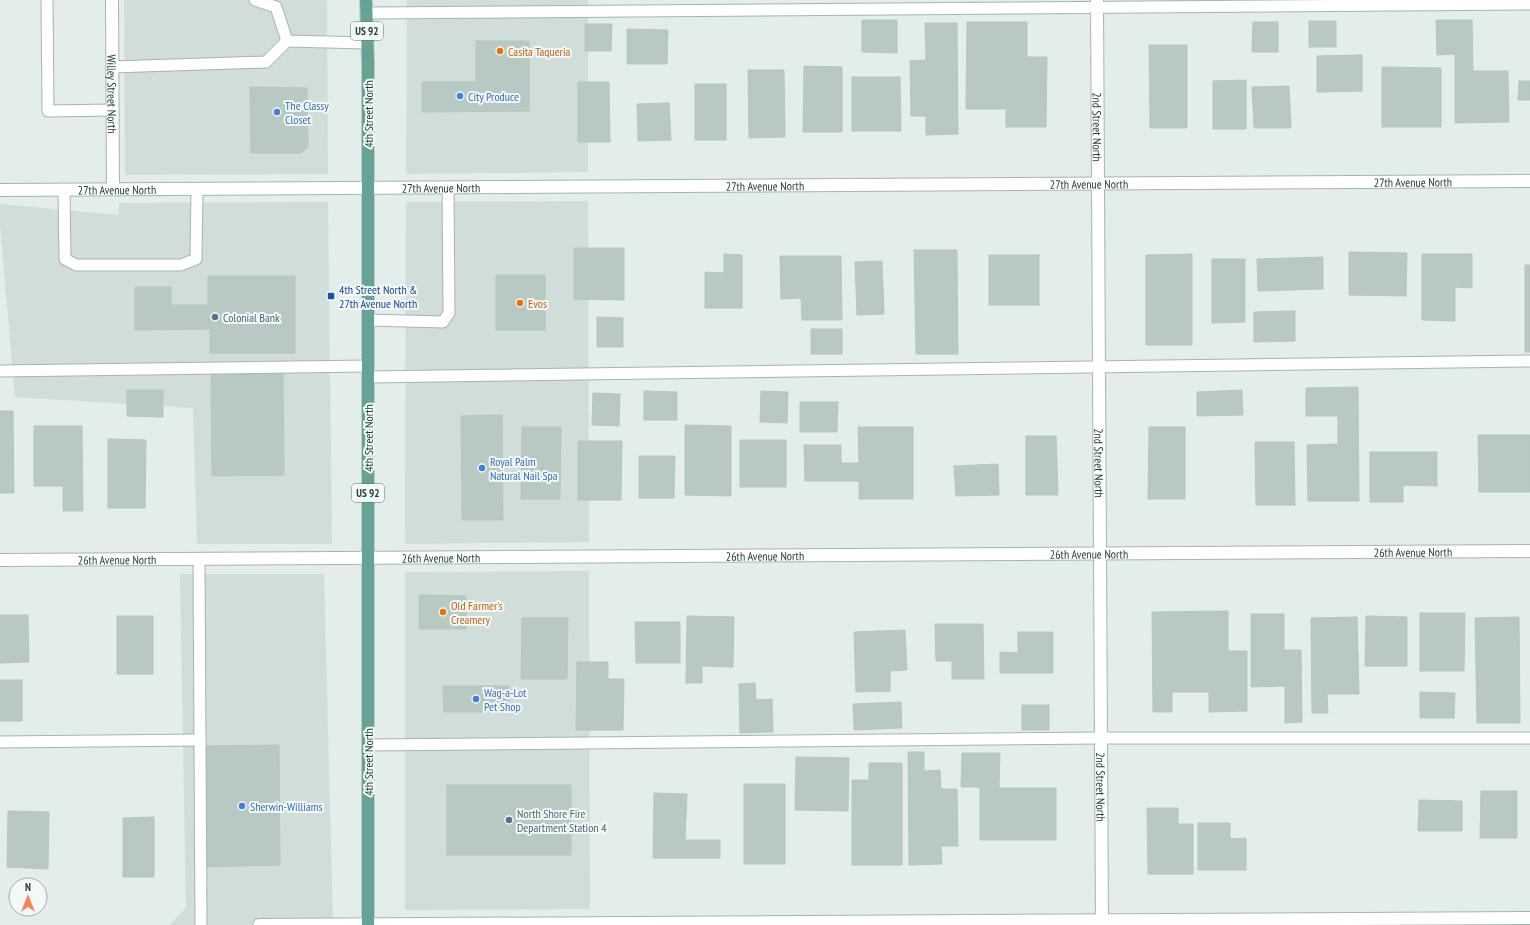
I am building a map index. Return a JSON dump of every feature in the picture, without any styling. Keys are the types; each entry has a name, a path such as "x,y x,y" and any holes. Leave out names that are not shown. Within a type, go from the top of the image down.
{"main road":[{"name":"4th Street North","path":"366,0 368,188 368,925"}],"street":[{"name":"Willey Street North","path":"112,0 113,189"},
{"name":"2nd Street North","path":"1097,4 1102,923"},
{"name":"27th Avenue North","path":"0,190 1530,181"},
{"name":"26th Avenue North","path":"0,560 1530,551"},
{"path":"258,925 1102,923 1530,918"}],"lane":[{"path":"47,0 48,110 112,110"},
{"path":"255,0 276,7 287,41"},
{"path":"366,13 1097,4 1530,4"},
{"path":"112,67 266,62 287,41 367,43"},
{"path":"368,320 443,322 449,313 448,187"},
{"path":"64,189 65,259 76,265 181,265 196,259 197,189"},
{"path":"0,371 368,372 1099,368 1530,361"},
{"path":"199,558 201,925"},
{"path":"368,744 1101,738 1530,738"},
{"path":"0,742 200,740"}],"shaded area":[{"path":"124,0 327,0 328,174 125,175"},
{"path":"407,0 588,0 588,172 406,174"},
{"path":"588,201 589,542 405,544 406,202"},
{"path":"328,202 332,544 197,544 193,408 15,397 0,224 0,204 119,215 119,203"},
{"path":"589,571 590,909 405,910 405,572"},
{"path":"180,574 324,574 333,925 170,925 186,908"}],"building":[{"path":"862,20 897,20 897,53 862,52"},
{"path":"1436,20 1472,20 1473,71 1508,71 1509,122 1455,123 1455,54 1437,55"},
{"path":"1309,21 1336,21 1336,47 1309,47"},
{"path":"967,22 1027,22 1027,57 1047,57 1046,127 1006,127 1006,109 966,109"},
{"path":"1253,22 1278,22 1278,52 1252,52"},
{"path":"925,23 957,23 958,134 926,135 926,116 911,116 910,61 926,60"},
{"path":"585,24 612,24 611,51 585,51"},
{"path":"627,29 668,30 667,64 627,64"},
{"path":"476,41 529,41 529,111 422,112 422,82 476,82"},
{"path":"1149,45 1187,45 1187,128 1150,128"},
{"path":"1362,55 1362,91 1317,92 1317,56"},
{"path":"804,66 842,67 842,132 803,132"},
{"path":"1382,67 1441,68 1441,127 1382,127"},
{"path":"748,70 784,70 785,137 749,138"},
{"path":"852,77 900,77 901,131 852,131"},
{"path":"1246,80 1246,129 1213,129 1213,81"},
{"path":"1519,81 1530,81 1530,100 1518,100"},
{"path":"578,82 609,82 610,142 578,142"},
{"path":"695,84 726,84 726,140 695,140"},
{"path":"1289,86 1291,128 1254,128 1252,87"},
{"path":"250,87 307,88 308,147 301,153 251,153"},
{"path":"669,103 671,140 638,141 637,104"},
{"path":"574,248 624,248 624,300 574,299"},
{"path":"914,250 957,250 958,354 916,354"},
{"path":"1349,252 1407,253 1406,296 1349,295"},
{"path":"724,254 742,255 742,308 705,308 705,272 724,273"},
{"path":"1192,254 1192,345 1146,345 1146,255"},
{"path":"1422,254 1472,254 1472,288 1455,287 1455,321 1422,320"},
{"path":"989,255 1039,255 1039,305 989,305"},
{"path":"780,256 841,256 842,320 802,320 801,298 781,299"},
{"path":"1323,257 1323,289 1258,291 1257,259"},
{"path":"1212,259 1245,259 1245,322 1212,323"},
{"path":"882,261 884,314 857,315 855,262"},
{"path":"1525,265 1530,265 1530,352 1525,352"},
{"name":"Evos","path":"496,275 545,275 545,330 496,330"},
{"name":"Colonial Bank","path":"208,276 295,276 295,353 210,353 210,329 135,330 135,287 171,287 171,305 208,305"},
{"path":"1295,311 1295,341 1254,342 1254,312"},
{"path":"597,317 623,318 623,347 597,347"},
{"path":"811,329 842,329 842,354 811,354"},
{"path":"283,374 284,475 212,476 211,375"},
{"path":"1358,387 1359,501 1308,501 1307,445 1338,444 1338,416 1306,416 1306,388"},
{"path":"127,390 163,390 163,417 127,416"},
{"path":"1242,390 1243,415 1197,416 1197,392"},
{"path":"644,391 677,392 677,420 644,420"},
{"path":"761,391 788,392 787,423 760,422"},
{"path":"593,393 620,394 619,426 592,425"},
{"path":"800,402 838,402 837,432 800,432"},
{"path":"0,411 13,411 14,493 0,493"},
{"name":"Royal Palm Natural Nail Spa","path":"502,415 503,520 462,520 461,416"},
{"path":"685,425 731,426 731,496 685,495"},
{"path":"34,426 82,426 83,511 63,511 63,486 34,486"},
{"path":"522,427 561,427 560,499 521,499"},
{"path":"858,427 913,427 913,499 859,499 859,481 805,481 804,445 841,445 841,463 859,463"},
{"path":"1149,427 1185,427 1185,499 1148,499"},
{"path":"1478,435 1530,435 1530,492 1479,492"},
{"path":"1026,436 1056,436 1058,495 1026,495"},
{"path":"108,439 146,440 145,508 108,508"},
{"path":"740,440 786,440 786,487 740,487"},
{"path":"578,441 622,441 621,500 578,500"},
{"path":"1255,442 1294,442 1295,505 1256,505"},
{"path":"1370,452 1437,452 1437,486 1403,485 1403,502 1370,502"},
{"path":"639,456 675,456 674,498 639,498"},
{"path":"998,464 999,495 956,496 954,466"},
{"name":"Old Farmer's Creamery","path":"419,595 466,596 466,629 419,629"},
{"path":"1228,611 1228,651 1247,651 1247,711 1209,712 1209,692 1172,692 1172,712 1153,712 1152,612"},
{"path":"1420,613 1465,613 1464,671 1420,671"},
{"path":"1251,614 1284,614 1284,650 1301,650 1302,722 1285,723 1285,686 1251,687"},
{"path":"0,615 28,615 29,662 0,663"},
{"path":"117,616 153,616 153,674 117,674"},
{"path":"687,616 734,617 733,667 702,666 702,683 686,683"},
{"path":"1366,616 1407,617 1407,666 1365,666"},
{"path":"1357,617 1359,694 1327,694 1328,713 1312,713 1311,618"},
{"path":"1519,617 1520,723 1477,723 1475,618"},
{"path":"522,618 568,618 567,679 521,679"},
{"path":"635,622 680,622 680,663 636,663"},
{"path":"935,624 983,624 984,679 952,679 952,661 936,661"},
{"path":"905,630 907,670 890,671 890,691 856,692 854,632"},
{"path":"1018,632 1053,632 1053,673 1000,673 1000,652 1018,653"},
{"path":"577,662 608,662 608,679 624,679 623,730 576,730"},
{"path":"0,680 22,680 22,721 0,721"},
{"path":"755,683 756,700 772,699 773,732 740,733 739,684"},
{"name":"Wag-a-Lot Pet Shop","path":"443,686 509,686 509,712 444,712"},
{"path":"1420,692 1455,693 1454,718 1420,718"},
{"path":"901,702 902,728 854,730 853,704"},
{"path":"1022,705 1049,705 1049,730 1022,730"},
{"name":"Sherwin-Williams","path":"279,745 280,865 205,867 204,746"},
{"path":"908,752 924,752 924,771 940,770 941,789 957,789 958,846 941,846 942,864 909,865"},
{"path":"962,753 1000,753 999,788 1056,788 1056,840 980,840 980,787 961,787"},
{"path":"796,757 849,758 848,811 795,810"},
{"path":"869,763 902,763 902,865 852,865 852,780 869,780"},
{"path":"744,784 785,784 785,864 744,864"},
{"name":"North Shore Fire Department Station 4","path":"447,785 571,785 571,855 447,855"},
{"path":"1481,791 1517,791 1517,838 1480,838"},
{"path":"654,793 687,794 685,840 720,840 720,858 653,858"},
{"path":"1419,800 1462,801 1462,831 1418,831"},
{"path":"1147,808 1178,808 1178,824 1193,824 1193,874 1148,874"},
{"path":"8,811 49,812 48,869 7,867"},
{"path":"154,817 154,877 123,877 123,818"},
{"path":"1198,823 1230,823 1230,839 1246,838 1246,870 1198,870"}],"place":[{"name":"Casita Taqueria","path":"500,51"},
{"name":"City Produce","path":"460,96"},
{"name":"The Classy Closet","path":"277,112"},
{"name":"4th Street North & 27th Avenue North","path":"331,296"},
{"name":"Evos","path":"520,303"},
{"name":"Colonial Bank","path":"215,317"},
{"name":"Royal Palm Natural Nail Spa","path":"482,468"},
{"name":"Old Farmer's Creamery","path":"443,612"},
{"name":"Wag-a-Lot Pet Shop","path":"476,699"},
{"name":"Sherwin-Williams","path":"242,806"},
{"name":"North Shore Fire Department Station 4","path":"509,820"}]}
